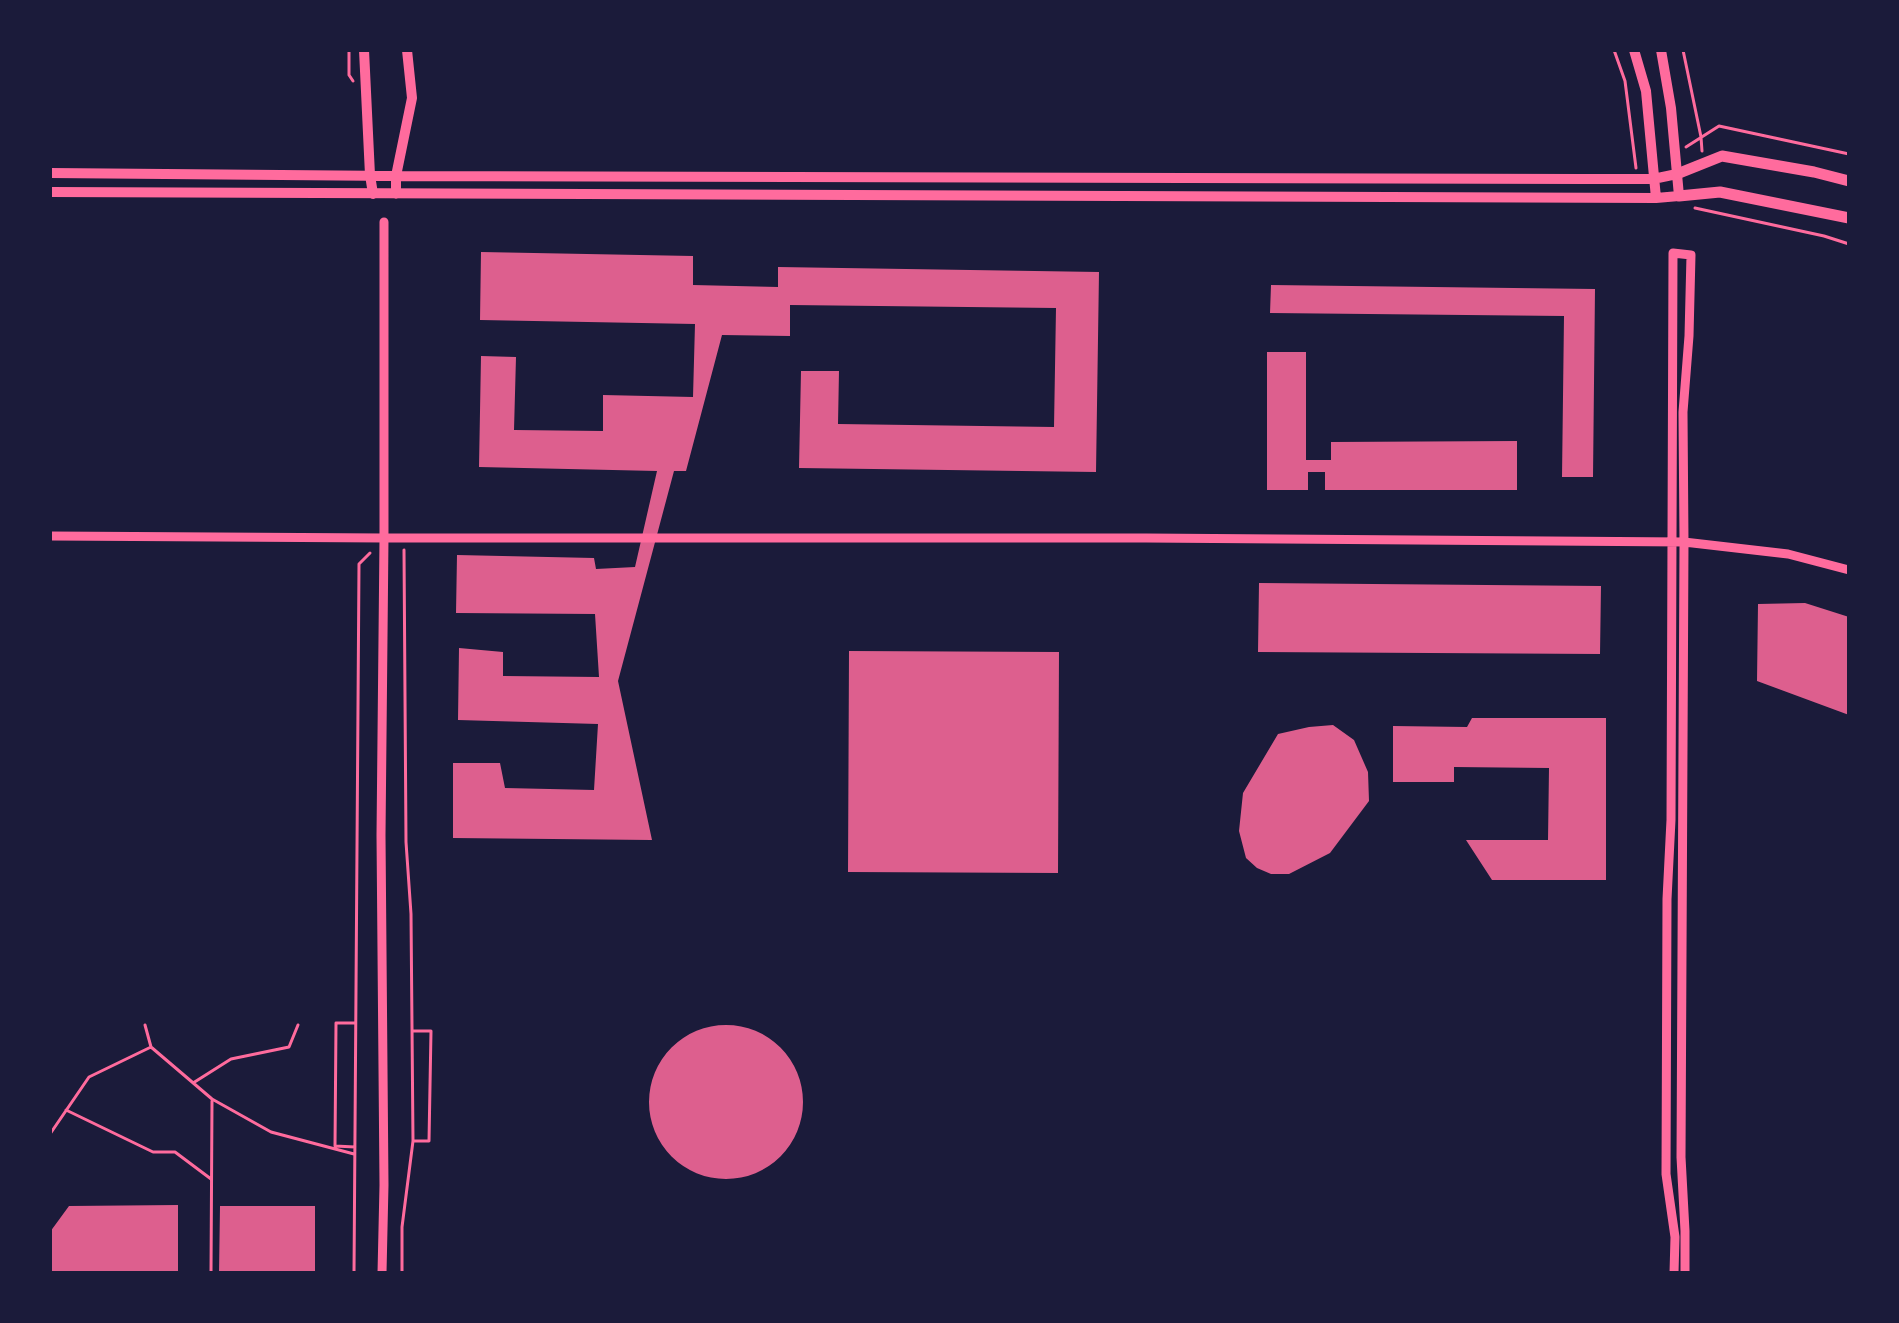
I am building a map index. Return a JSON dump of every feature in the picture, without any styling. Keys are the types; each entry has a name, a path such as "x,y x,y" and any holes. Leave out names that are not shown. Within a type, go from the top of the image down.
{"main road":[{"path":"364,50 373,194"},
{"path":"396,194 396,176 412,98 407,50"},
{"path":"1634,50 1646,91 1656,198"},
{"path":"1661,50 1671,108 1679,196"},
{"path":"50,173 1653,179 1677,174 1722,156 1849,181"},
{"path":"50,192 1656,198 1720,192 1849,218"}],"street":[{"path":"382,1273 384,222"},
{"path":"1674,1273 1675,1237 1666,1174 1673,253 1691,255 1683,412 1681,1157 1685,1273"},
{"path":"50,536 1684,542 1788,554 1849,570"}],"path":[{"path":"1614,50 1625,81 1637,179"},
{"path":"1683,50 1701,137 1703,164"},
{"path":"1676,153 1719,126 1849,154"},
{"path":"1705,194 1705,211"},
{"path":"1693,208 1849,244"},
{"path":"354,1273 359,564 384,538"},
{"path":"402,1273 402,1227 413,1141 411,914 406,842 404,538"},
{"path":"355,1147 335,1146 336,1023 356,1023"},
{"path":"145,1025 151,1047 212,1099 271,1132 355,1155"},
{"path":"193,1083 231,1059 289,1047 298,1025"},
{"path":"412,1031 431,1031 429,1141 413,1141"},
{"path":"50,1134 89,1077 151,1047"},
{"path":"211,1273 212,1099"},
{"path":"66,1110 153,1152 175,1152 211,1179"}],"building":[{"path":"481,252 693,256 693,285 778,287 778,267 1099,272 1096,472 799,468 801,371 839,371 838,424 1054,427 1056,308 790,305 790,336 722,335 686,471 674,471 618,681 652,840 453,838 453,763 500,763 505,788 594,790 598,724 458,720 459,648 503,652 503,676 599,677 595,614 456,613 457,555 594,558 596,569 635,567 657,471 479,467 481,356 516,357 514,430 603,431 603,395 693,397 695,324 480,320"},
{"path":"1271,285 1595,289 1593,477 1562,477 1564,316 1270,313"},
{"path":"1267,352 1306,352 1306,460 1331,460 1331,442 1517,441 1517,490 1325,490 1325,472 1308,472 1308,490 1267,490"},
{"path":"1259,583 1601,586 1600,654 1258,652"},
{"path":"1805,603 1849,617 1849,715 1757,681 1758,604"},
{"path":"849,651 1059,652 1058,873 848,872"},
{"path":"1472,718 1606,718 1606,880 1492,880 1466,840 1548,840 1549,768 1454,767 1454,782 1393,782 1393,726 1467,727"},
{"path":"1333,725 1354,740 1368,772 1369,801 1330,853 1289,874 1271,874 1257,868 1246,858 1239,831 1243,793 1278,734"},
{"path":"726,1025 755,1031 780,1048 797,1073 803,1102 797,1131 780,1156 755,1173 726,1179 697,1173 672,1156 655,1131 649,1102 655,1073 672,1048 697,1031"},
{"path":"178,1205 178,1273 50,1273 50,1232 69,1206"},
{"path":"220,1206 315,1206 315,1273 219,1273"}]}
